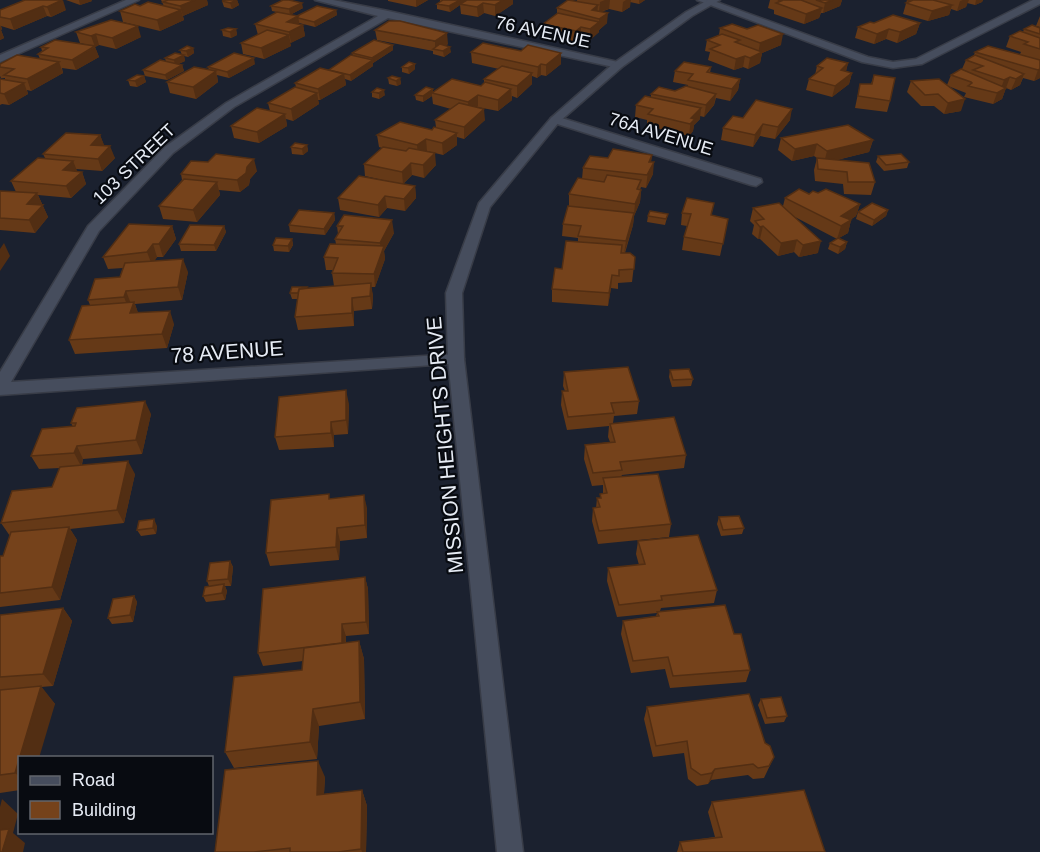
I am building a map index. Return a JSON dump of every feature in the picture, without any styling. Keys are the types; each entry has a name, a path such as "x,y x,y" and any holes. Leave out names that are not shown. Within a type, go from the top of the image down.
{"street":[{"path":"0,59 134,0"},
{"name":"76 AVENUE","path":"320,0 618,65"},
{"path":"708,1 867,60 893,65 918,62 1040,0"},
{"name":"MISSION HEIGHTS DRIVE","path":"510,852 456,359 454,293 484,206 555,120 618,65 708,1"},
{"name":"103 STREET","path":"0,388 93,229 169,150 230,105 388,15"},
{"name":"76A AVENUE","path":"555,120 756,182"},
{"name":"78 AVENUE","path":"0,388 456,359"}],"building":[{"path":"25,0 62,0 10,19 0,17 0,10"},
{"path":"195,0 180,6 163,2"},
{"path":"237,0 230,3 222,1"},
{"path":"283,0 302,3 289,9 271,6"},
{"path":"443,0 460,0 449,6 437,4"},
{"path":"467,0 503,0 495,5 483,3 477,7 460,4"},
{"path":"568,0 598,5 592,10 608,13 599,19 557,8"},
{"path":"778,0 801,0 822,8 806,14 776,3 781,1"},
{"path":"816,0 833,0 825,3"},
{"path":"907,0 933,0 952,5 932,11 906,3 911,1"},
{"path":"148,2 181,10 157,20 120,11 135,4 140,6"},
{"path":"317,6 336,10 314,22 298,18 297,16"},
{"path":"277,12 298,16 287,22 303,25 289,32 255,24"},
{"path":"558,13 599,22 590,29 581,27 576,31 543,24"},
{"path":"893,15 920,23 900,32 889,29 877,34 858,27 870,22 874,23"},
{"path":"111,20 138,26 112,38 76,32"},
{"path":"389,21 400,21 447,33 435,41 375,30"},
{"path":"732,24 747,29 758,25 783,34 760,43 720,28"},
{"path":"1032,25 1040,28 1040,34 1024,29"},
{"path":"236,29 230,32 222,30"},
{"path":"267,30 289,35 261,48 241,43"},
{"path":"1020,31 1040,38 1040,49 1010,36"},
{"path":"722,34 740,40 735,42 762,52 750,58 745,56 736,59 710,49 720,45 707,40"},
{"path":"55,40 95,46 72,60 38,54 48,48 41,47"},
{"path":"374,40 393,45 372,58 352,53"},
{"path":"483,43 521,51 528,45 561,53 546,65 541,64 538,67 471,52"},
{"path":"440,44 450,47 443,51 433,49"},
{"path":"187,46 193,48 186,51 180,50"},
{"path":"988,46 1040,60 1040,69 975,52"},
{"path":"175,53 184,55 174,60 165,58"},
{"path":"234,53 254,58 227,72 208,67"},
{"path":"17,55 59,62 27,79 4,75 14,69 0,67 0,64"},
{"path":"351,55 373,60 350,75 329,70"},
{"path":"975,55 1024,74 1016,79 1010,77 1004,80 973,70 983,66 966,60"},
{"path":"827,58 848,63 841,70 852,73 835,86 809,79 823,68 817,66"},
{"path":"160,60 182,65 165,75 143,70"},
{"path":"409,62 415,64 408,68 402,67"},
{"path":"684,62 711,67 707,72 740,79 732,89 688,80 693,74 675,71"},
{"path":"502,66 532,73 517,86 484,79"},
{"path":"194,67 216,71 193,87 167,82"},
{"path":"320,68 344,74 318,89 295,83"},
{"path":"961,69 1006,88 997,93 968,86 971,82 951,75"},
{"path":"137,75 144,76 135,81 128,80"},
{"path":"874,75 895,78 890,101 858,96 860,84 872,84"},
{"path":"392,76 400,78 396,81 388,78"},
{"path":"0,79 24,83 4,94 0,93"},
{"path":"452,79 481,86 485,82 511,89 498,100 478,95 468,102 432,93"},
{"path":"939,79 965,99 948,103 938,94 925,95 911,81"},
{"path":"686,86 716,94 706,105 651,94 659,87 675,91"},
{"path":"295,87 317,93 291,109 268,103"},
{"path":"426,87 433,89 423,96 415,95"},
{"path":"377,88 384,90 379,93 372,92"},
{"path":"645,96 701,108 691,118 695,119 690,124 648,114 653,109 636,105"},
{"path":"756,100 792,109 778,127 763,124 755,135 723,128 733,116 743,118"},
{"path":"459,103 484,109 464,127 435,120"},
{"path":"257,108 285,114 257,132 231,126"},
{"path":"400,122 457,133 442,143 426,139 417,145 377,135"},
{"path":"848,125 873,140 827,151 817,144 795,149 781,138"},
{"path":"66,133 100,135 91,145 110,146 98,159 43,154"},
{"path":"295,143 307,145 302,149 291,147"},
{"path":"383,147 406,151 409,148 435,153 423,165 411,163 402,172 364,164"},
{"path":"613,149 652,155 649,162 654,162 647,175 583,168 590,156 608,158"},
{"path":"216,154 254,159 247,167 246,173 237,180 181,174 191,161 208,162"},
{"path":"901,154 909,162 886,165 878,156"},
{"path":"38,158 73,161 63,170 82,172 66,186 11,181"},
{"path":"817,158 869,163 875,182 848,182 847,172 818,169"},
{"path":"607,175 641,180 637,189 641,190 635,204 569,194 578,178 604,182"},
{"path":"359,176 415,186 404,199 385,196 378,205 338,198"},
{"path":"184,179 217,182 193,210 159,206"},
{"path":"799,189 809,194 826,189 860,204 841,216 851,220 841,226 785,198"},
{"path":"0,191 37,193 27,204 43,205 29,220 0,218"},
{"path":"687,198 714,203 711,215 728,219 723,244 684,237 691,214 682,213"},
{"path":"779,203 821,241 803,245 797,240 781,243 763,226 760,227 755,221 764,219 753,208"},
{"path":"872,203 888,210 874,220 858,212"},
{"path":"568,206 634,213 626,241 578,236 581,226 563,224"},
{"path":"299,210 334,213 324,229 289,225"},
{"path":"650,211 668,214 666,219 648,216"},
{"path":"344,215 392,220 380,243 335,239 343,226 337,226"},
{"path":"129,224 172,226 159,244 153,244 147,252 103,257"},
{"path":"190,225 224,226 214,245 179,244"},
{"path":"276,238 292,239 288,246 273,245"},
{"path":"838,238 847,242 840,247 830,243"},
{"path":"566,241 622,245 621,253 630,253 635,257 634,269 619,270 619,276 612,275 609,293 552,289 555,268 562,269"},
{"path":"330,244 384,246 374,274 332,273 338,258 324,257"},
{"path":"183,259 178,287 126,291 124,297 88,300 95,279 120,277 125,263"},
{"path":"371,283 370,296 352,298 352,313 295,317 299,289"},
{"path":"292,287 307,287 299,289 298,293 290,293"},
{"path":"134,302 130,313 170,311 162,334 69,340 82,306"},
{"path":"628,367 639,401 611,403 614,413 568,417 562,391 568,391 564,372"},
{"path":"689,369 693,379 673,380 670,370"},
{"path":"346,390 346,420 331,422 331,433 275,437 279,397"},
{"path":"145,401 136,440 77,446 74,453 31,456 42,429 75,426 76,423 71,423 77,408"},
{"path":"674,417 686,455 620,462 622,470 593,473 585,445 615,442 610,424"},
{"path":"128,461 117,510 1,523 12,491 52,487 60,467"},
{"path":"658,474 671,524 599,531 593,508 600,507 597,498 601,498 600,494 607,493 603,478"},
{"path":"329,494 329,499 364,495 365,525 337,528 336,547 266,553 271,500"},
{"path":"739,516 744,528 723,530 719,517"},
{"path":"154,519 153,528 137,530 139,521"},
{"path":"69,527 52,587 0,593 0,556 3,556 11,532"},
{"path":"698,535 717,590 661,596 662,600 619,605 608,568 645,564 638,541"},
{"path":"230,561 228,579 207,581 210,563"},
{"path":"365,577 366,622 342,624 342,643 258,653 263,589"},
{"path":"224,584 222,593 203,596 205,587"},
{"path":"134,596 130,615 108,618 113,599"},
{"path":"725,605 734,634 741,634 750,670 673,676 668,657 633,661 623,621 659,616 657,612"},
{"path":"63,608 43,674 0,677 0,615"},
{"path":"359,641 360,702 313,709 310,742 225,752 234,677 302,670 304,648"},
{"path":"41,686 20,756 18,756 15,773 0,775 0,690"},
{"path":"749,694 765,743 770,746 774,757 769,766 758,768 753,764 715,769 712,773 701,775 691,768 687,741 656,746 647,707"},
{"path":"781,697 787,716 767,718 761,699"},
{"path":"318,761 317,795 362,790 361,849 338,852 290,852 290,848 254,852 215,852 225,770"},
{"path":"804,790 825,852 683,852 680,842 722,837 712,802"},
{"path":"9,829 2,852 0,852 0,830"}]}
